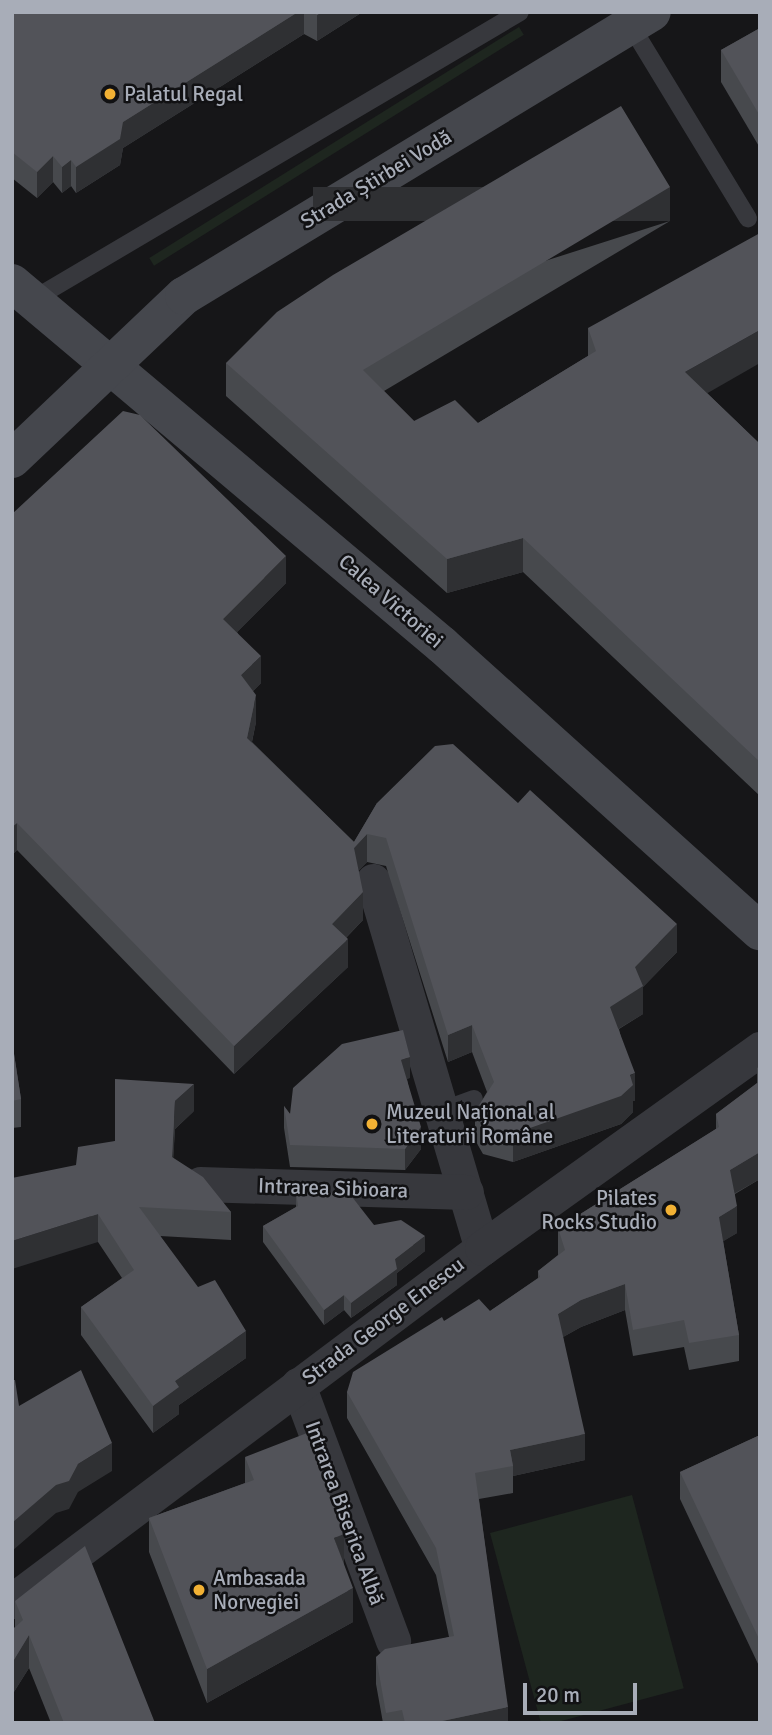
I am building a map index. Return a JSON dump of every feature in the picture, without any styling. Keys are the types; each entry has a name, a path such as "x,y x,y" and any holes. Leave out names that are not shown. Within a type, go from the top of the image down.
{"main road":[{"name":"Strada Știrbei Vodă","path":"12,459 112,362 208,280 635,16"},
{"name":"Calea Victoriei","path":"23,291 112,362 619,800 760,931"}],"street":[{"path":"373,881 482,1248"},
{"name":"Strada George Enescu","path":"12,1601 482,1248 760,1049"},
{"name":"Intrarea Sibioara","path":"200,1184 466,1192"},
{"name":"Intrarea Biserica Albă","path":"298,1385 393,1641"}],"lane":[{"path":"23,291 520,12"},
{"path":"635,16 748,218"},
{"path":"441,1111 474,1099"}],"shaded area":[{"path":"519,27 524,35 154,266 149,258"},
{"path":"632,1495 684,1688 554,1723 541,1723 490,1533"}],"building":[{"name":"Palatul Regal","path":"12,12 298,12 123,122 120,139 76,167 71,160 62,167 53,156 37,172 12,152"},
{"path":"760,28 760,116 721,50"},
{"path":"621,106 670,187 363,370 414,421 455,400 478,423 596,351 588,328 760,233 760,330 685,372 760,444 760,762 523,538 447,559 226,363 277,312 333,275"},
{"path":"123,411 140,415 286,556 223,619 261,656 241,675 256,695 247,738 354,842 377,803 435,746 453,744 518,803 530,790 677,924 635,967 643,986 610,1007 635,1073 630,1075 633,1085 621,1096 513,1134 483,1126 475,1112 494,1082 472,1025 448,1035 386,838 367,834 354,848 363,892 332,924 348,939 234,1046 17,823 12,827 12,514"},
{"path":"403,1030 410,1057 401,1060 421,1127 405,1149 290,1145 284,1106 290,1114 293,1088 342,1044"},
{"path":"12,1041 21,1099 12,1101"},
{"path":"115,1079 194,1084 175,1101 172,1157 203,1177 231,1212 139,1207 198,1287 215,1280 246,1331 175,1381 179,1387 153,1406 81,1307 134,1270 98,1214 12,1241 12,1178 76,1165 78,1147 115,1141"},
{"path":"760,1081 760,1152 730,1170 737,1206 719,1217 739,1335 689,1343 684,1320 633,1330 625,1284 581,1300 558,1314 585,1434 510,1450 513,1466 475,1473 508,1707 433,1723 405,1723 402,1710 386,1713 376,1657 385,1649 454,1636 436,1548 347,1392 353,1372 442,1317 444,1321 479,1299 490,1311 540,1277 538,1271 565,1250 558,1228 719,1127 716,1114"},
{"path":"296,1192 349,1193 374,1225 401,1220 425,1236 395,1259 397,1269 351,1303 344,1295 324,1310 263,1226 298,1206"},
{"path":"81,1370 112,1443 78,1464 69,1481 56,1485 12,1523 12,1380 15,1380 19,1406"},
{"path":"307,1433 344,1534 334,1538 353,1588 207,1669 149,1518 254,1480 245,1457"},
{"path":"760,1435 760,1641 680,1472"},
{"path":"85,1546 155,1723 64,1723 29,1635 12,1663 12,1630 23,1620 15,1601"}],"place":[{"name":"Palatul Regal","path":"110,94"},
{"name":"Muzeul Național al Literaturii Române","path":"372,1124"},
{"name":"Pilates Rocks Studio","path":"671,1210"},
{"name":"Ambasada Norvegiei","path":"199,1590"}]}
